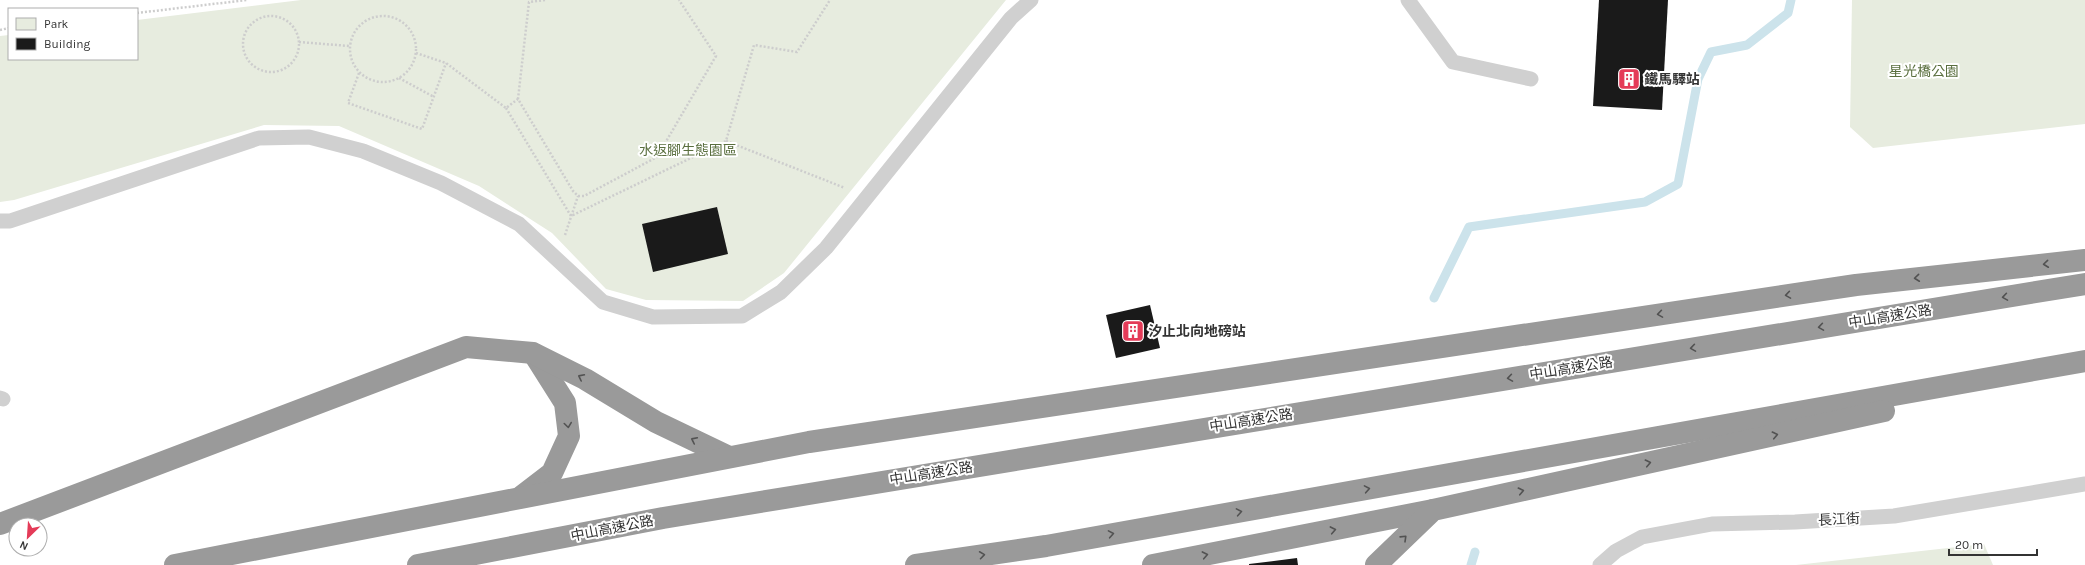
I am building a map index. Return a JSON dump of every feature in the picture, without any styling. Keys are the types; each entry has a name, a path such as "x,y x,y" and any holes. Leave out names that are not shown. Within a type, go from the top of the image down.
{"highway":[{"path":"175,565 809,442 1840,287 2085,260"},
{"name":"中山高速公路","path":"418,565 656,520 809,494 2085,284"},
{"path":"0,524 466,347 533,353 585,379 656,422 729,457"},
{"path":"519,498 552,473 569,436 565,403 533,353"},
{"path":"916,565 1046,546 2085,361"},
{"path":"1153,565 1433,510 2085,367"},
{"path":"1376,565 1433,510"}],"lane":[{"path":"0,221 10,221 259,138 309,137 363,151 441,183 518,224 558,259 603,302 653,317 742,316 781,292 826,248 1011,18 1031,0"},
{"path":"1408,0 1453,62 1531,79"},
{"name":"長江街","path":"1600,565 1616,551 1642,536 1712,524 1795,522 1894,516 2085,484"}],"path":[{"path":"138,13 247,0"},
{"path":"545,0 529,2 518,99 573,191 578,196 584,196 657,157 716,56 679,0"},
{"path":"726,141 754,45 797,52 830,0"},
{"path":"276,16 285,19 292,25 297,33 299,42 298,51 291,63 280,70 270,72 261,70 253,65 247,58 243,40 251,24 258,18 276,16"},
{"path":"376,16 386,16 396,18 405,24 412,32 416,53 413,63 408,71 399,78 389,82 378,82 368,79 359,73 350,56 349,46 352,36 358,27 366,20 376,16"},
{"path":"299,42 349,46"},
{"path":"416,53 446,63 506,108 571,216"},
{"path":"359,73 348,103 422,129 446,63"},
{"path":"399,78 434,96"},
{"path":"506,108 518,99"},
{"path":"571,216 726,141 868,197"},
{"path":"558,259 578,196"}],"green space":[{"name":"水返腳生態園區","path":"301,0 1006,0 784,273 743,301 646,300 606,289 552,233 479,186 339,126 264,125 14,200 0,202 0,36 8,35 8,60 138,60 138,20"},
{"name":"星光橋公園","path":"1852,0 2085,0 2085,124 1873,148 1850,127"},
{"path":"1984,544 1993,565 1796,565"}],"building":[{"name":"鐵馬驛站","path":"1599,0 1668,0 1662,110 1593,106"},
{"path":"717,207 728,254 653,272 642,224"},
{"name":"汐止北向地磅站","path":"1150,305 1160,348 1116,358 1106,315"},
{"path":"1297,558 1298,565 1249,565 1249,564"}],"waterway":[{"path":"1434,298 1469,227 1645,202 1678,184 1698,79 1711,52 1747,45 1788,13 1791,0"},
{"path":"1471,565 1475,552"}],"place":[{"name":"鐵馬驛站","path":"1629,79"},
{"name":"汐止北向地磅站","path":"1133,331"}]}
